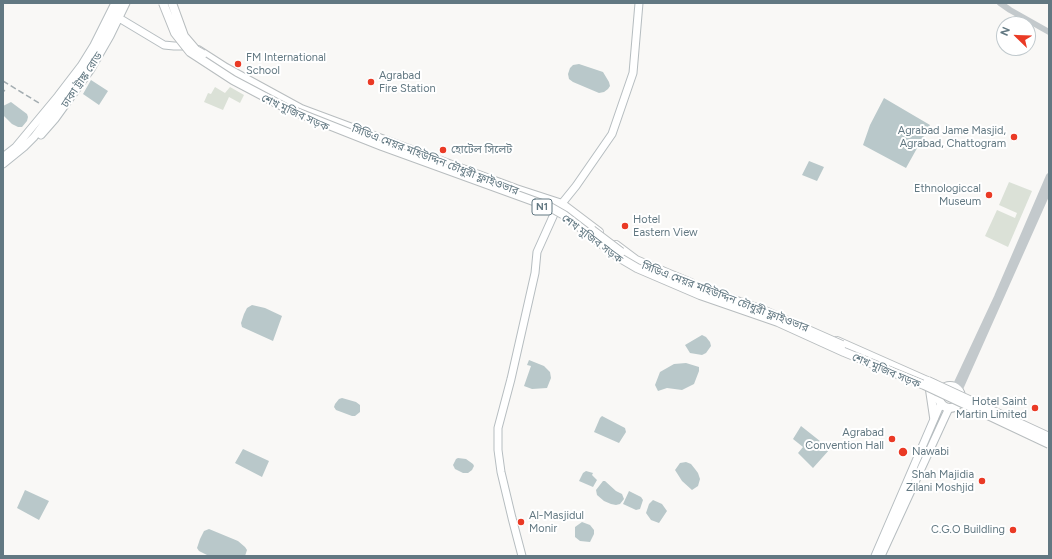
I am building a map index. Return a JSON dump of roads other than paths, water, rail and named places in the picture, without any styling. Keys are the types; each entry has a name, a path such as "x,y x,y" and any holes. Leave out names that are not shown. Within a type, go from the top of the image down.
{"highway":[{"path":"164,3 183,47 192,43"},
{"path":"164,3 175,33 190,52 233,80 286,108 382,146 550,207 564,215 620,258 637,268 700,295 778,322 844,352 924,385 1049,446"},
{"name":"সিডিএ মেয়র মহিউদ্দিন চৌধুরী ফ্লাইওভার","path":"172,3 184,36 196,50 254,86 290,105 470,175 563,208 630,259 670,278 765,311 950,391 1049,438"},
{"name":"শেখ মুজিব সড়ক","path":"175,3 189,39 196,48 226,68 301,109 509,187 562,204 636,260 727,298 783,316 941,395"},
{"name":"শেখ মুজিব সড়ক","path":"183,47 191,56 250,91 297,116 555,212 637,271 725,308 780,326 941,395"},
{"path":"958,395 952,408 949,408 941,395 948,386 958,395 1049,446"},
{"path":"930,390 934,418"},
{"path":"958,395 1049,438"}],"main road":[{"path":"14,149 81,66 97,39 115,3"},
{"name":"ঢাকা ট্রাঙ্ক রোড","path":"24,148 96,52 121,3"},
{"name":"ঢাকা ট্রাঙ্ক রোড","path":"3,164 38,137 55,119 91,69 126,3"},
{"path":"522,556 501,472 498,450 498,428 528,305 535,273 537,252 555,212 576,186 612,134 633,73 640,3"},
{"path":"119,18 164,45 183,47"},
{"name":"ঢাকা ট্রাঙ্ক রোড","path":"3,157 41,127"},
{"path":"875,556 934,418 941,395"},
{"path":"881,556 949,408"}],"street":[{"path":"1000,3 1049,32"},
{"path":"958,395 997,297 1049,176"},
{"path":"958,395 1049,189"}],"railway":[{"path":"3,81 39,103"}],"place":[{"name":"FM International School","path":"238,64"},
{"name":"Agrabad Fire Station","path":"371,82"},
{"name":"Agrabad Jame Masjid, Agrabad, Chattogram","path":"1014,137"},
{"name":"হোটেল সিলেট","path":"443,150"},
{"name":"Ethnologiccal Museum","path":"989,195"},
{"name":"Hotel Eastern View","path":"625,226"},
{"name":"Hotel Saint Martin Limited","path":"1035,408"},
{"name":"Agrabad Convention Hall","path":"892,439"},
{"name":"Nawabi","path":"903,452"},
{"name":"Shah Majidia Zilani Moshjid","path":"982,481"},
{"name":"Al-Masjidul Monir","path":"521,522"},
{"name":"C.G.O Buildling","path":"1013,530"}]}
